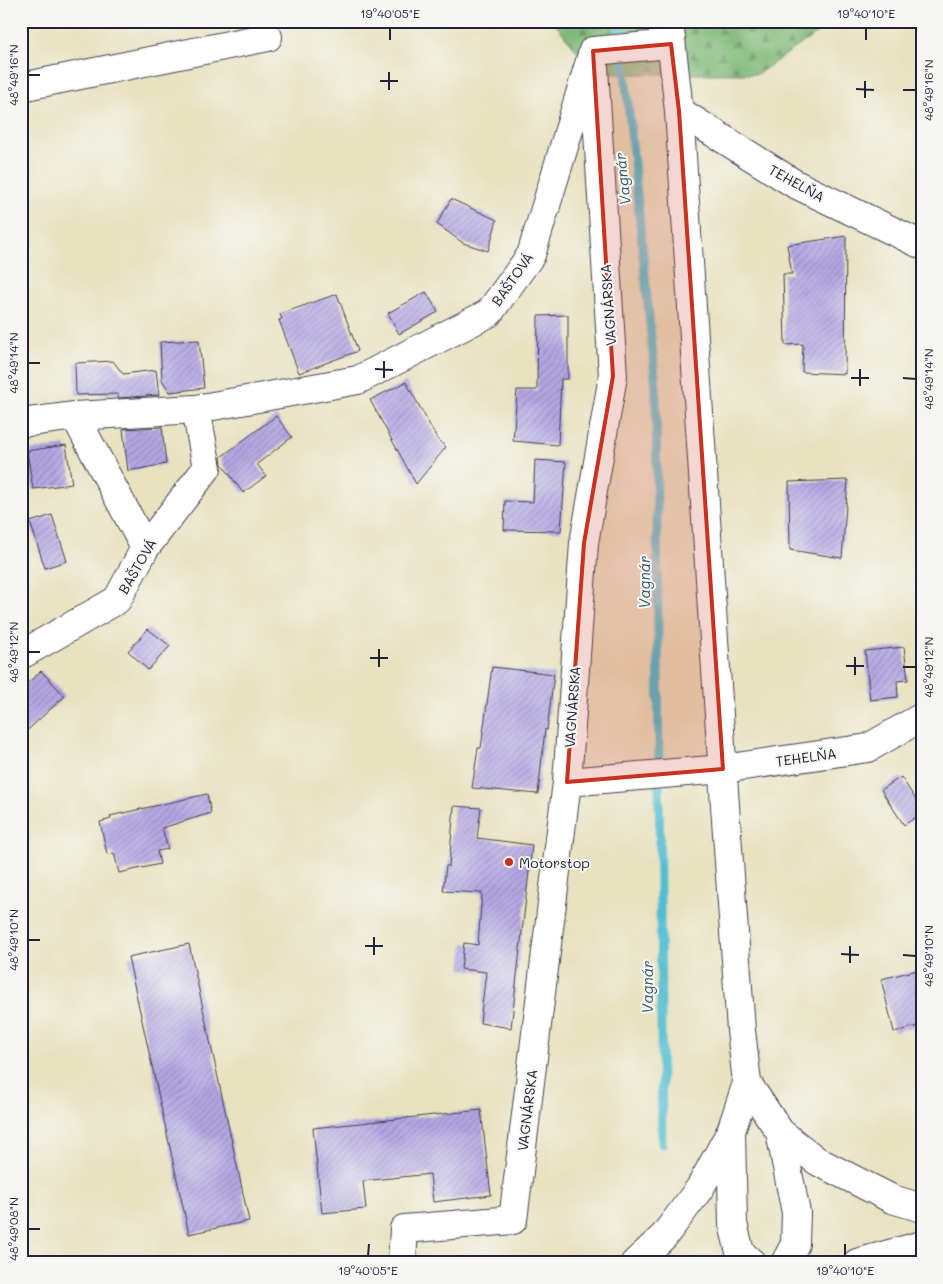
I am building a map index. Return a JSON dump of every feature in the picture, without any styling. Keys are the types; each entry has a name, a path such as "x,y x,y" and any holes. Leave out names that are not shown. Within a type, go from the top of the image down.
{"street":[{"path":"604,50 643,47 670,33 679,111 741,1030 747,1083 731,1131 695,1195 664,1236 635,1263"},
{"path":"21,87 268,37"},
{"name":"BAŠTOVÁ","path":"21,423 75,416 196,409 358,380 488,313 531,255 604,50"},
{"name":"VAGNÁRSKA","path":"402,1263 404,1229 513,1220 567,782 584,543 613,376 604,50"},
{"name":"TEHELŇA","path":"679,111 794,184 922,246"},
{"name":"BAŠTOVÁ","path":"21,655 117,600 145,548 207,468 196,409"},
{"path":"75,416 145,548"},
{"name":"TEHELŇA","path":"567,782 723,769 868,748 922,717"},
{"path":"747,1083 780,1132 817,1161 892,1200 922,1208"},
{"path":"731,1131 732,1224 740,1252 752,1263"},
{"path":"780,1132 796,1213 795,1244 785,1263"},
{"path":"857,1263 922,1245"}],"highlighted area":[{"path":"671,44 679,111 723,769 567,782 584,543 613,376 593,51"}],"green space":[{"path":"553,21 834,21 758,74 595,74"}],"building":[{"path":"451,199 497,220 488,251 463,243 437,224"},
{"path":"846,236 845,374 802,372 803,344 785,345 783,274 792,274 787,245"},
{"path":"426,292 438,312 399,334 388,313"},
{"path":"337,294 358,351 299,373 279,320 282,319 280,314"},
{"path":"568,315 568,379 561,379 558,445 513,441 517,390 537,390 538,316"},
{"path":"199,340 204,388 170,392 162,380 160,342"},
{"path":"113,361 123,374 156,370 159,395 118,398 118,394 76,395 75,363"},
{"path":"406,382 438,440 446,447 416,484 370,400"},
{"path":"276,416 292,437 257,464 266,476 243,493 222,464 221,457"},
{"path":"162,427 166,464 128,471 123,429"},
{"path":"66,445 72,484 33,489 27,451"},
{"path":"535,460 566,462 561,531 504,530 505,501 533,502"},
{"path":"848,480 842,558 790,550 789,482"},
{"path":"52,515 67,561 45,568 30,522"},
{"path":"148,629 170,646 148,670 128,651"},
{"path":"904,647 908,680 897,681 898,697 870,700 865,651"},
{"path":"492,667 554,674 547,730 545,729 538,794 472,788 478,748 481,748"},
{"path":"41,671 65,696 21,736 21,689"},
{"path":"901,777 922,809 922,813 904,825 881,790"},
{"path":"207,794 211,813 162,828 168,849 157,851 160,864 119,873 114,853 107,854 100,822 111,819 110,816"},
{"path":"454,806 481,808 477,838 532,845 511,1028 480,1023 486,972 461,969 464,943 478,945 482,893 443,891 446,866 449,866"},
{"path":"189,944 249,1221 189,1234 128,957"},
{"path":"922,969 922,1025 894,1032 881,979"},
{"path":"481,1110 491,1195 433,1202 430,1174 363,1181 366,1209 322,1213 313,1128"}],"waterway":[{"name":"Vagnár","path":"620,21 656,387 662,1144"}],"place":[{"name":"Motorstop","path":"509,862"}]}
